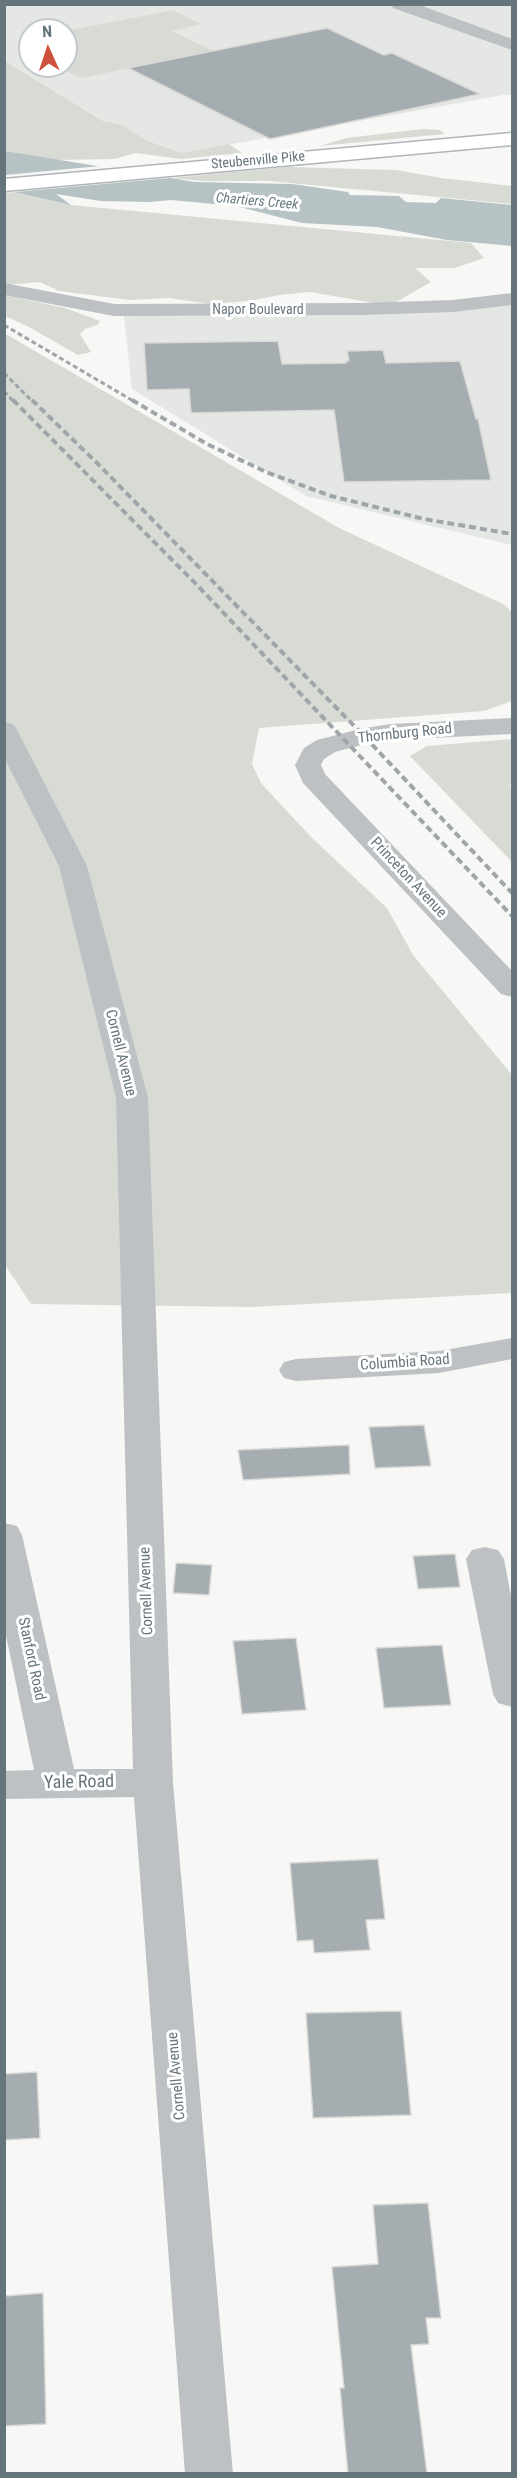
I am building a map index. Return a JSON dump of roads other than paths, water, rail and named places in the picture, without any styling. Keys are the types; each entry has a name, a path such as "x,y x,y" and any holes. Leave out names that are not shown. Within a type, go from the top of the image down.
{"main road":[{"name":"Steubenville Pike","path":"4,185 513,139"}],"street":[{"path":"399,4 513,45"},
{"name":"Napor Boulevard","path":"4,289 114,310 362,309 453,306 513,299"},
{"name":"Thornburg Road","path":"308,765 314,754 326,746 364,736 391,732 513,726"},
{"name":"Cornell Avenue","path":"4,730 73,866 132,1098 153,1783 209,2474"},
{"name":"Princeton Avenue","path":"308,765 313,777 513,988"},
{"name":"Columbia Road","path":"296,1370 439,1362 513,1349"},
{"name":"Stanford Road","path":"4,1535 57,1783"},
{"path":"485,1559 513,1694"},
{"name":"Yale Road","path":"4,1785 153,1783"}],"water":[{"name":"Chartiers Creek","path":"5,151 195,182 292,184 348,192 350,195 399,196 406,202 436,203 441,198 512,205 512,246 447,240 377,227 302,223 236,206 171,200 101,201 56,194 71,205 5,190"}],"railway":[{"path":"4,325 135,402"},
{"path":"4,373 33,402"},
{"path":"4,391 14,402"},
{"path":"13,400 197,585 512,916"},
{"path":"32,400 99,465 364,736 512,893"},
{"path":"132,400 207,444 266,472 331,496 424,519 512,534"}]}
